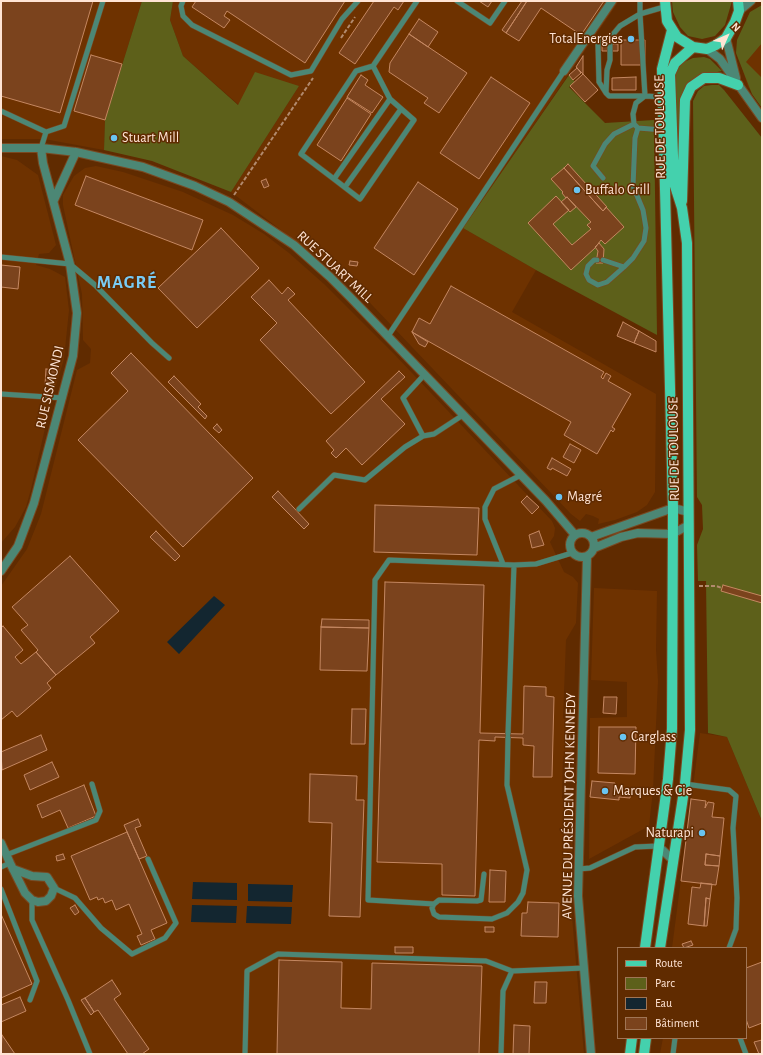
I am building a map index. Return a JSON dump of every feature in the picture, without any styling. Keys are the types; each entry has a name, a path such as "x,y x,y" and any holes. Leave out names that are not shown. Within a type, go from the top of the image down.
{"main road":[{"path":"665,4 667,21 677,37 693,47 707,49 726,38 736,22 739,6"},
{"name":"RUE DE TOULOUSE","path":"645,947 668,779 672,729 673,508 662,69 672,30"},
{"name":"RUE DE TOULOUSE","path":"660,947 685,784 690,730 687,243 682,208 674,183 670,74 675,63 693,47"},
{"path":"682,208 685,100 691,87 704,78 719,78 738,85"},
{"path":"630,1054 632,1039"},
{"path":"644,1054 646,1039"}],"street":[{"path":"564,71 612,1"},
{"path":"739,6 751,1"},
{"path":"726,38 738,85"},
{"path":"707,49 720,59 762,118"},
{"name":"RUE STUART MILL","path":"1,148 41,148 76,152 143,167 195,186 229,202 294,245 330,276 425,374 554,509 575,535"},
{"name":"RUE SISMONDI","path":"1,571 18,546 34,503 73,356 77,313 70,264 43,163 41,148"},
{"path":"54,200 76,152"},
{"path":"689,512 673,508 591,537 583,533 575,535 570,541 570,550 579,558 587,557 594,548 621,537 638,533 672,534 689,525"},
{"path":"591,537 594,548"},
{"name":"AVENUE DU PRÉSIDENT JOHN KENNEDY","path":"587,557 578,896 591,1054"},
{"path":"1,843 10,862 25,893 32,900 38,902 46,901 51,896 54,888 47,877 32,876 10,862"},
{"path":"658,846 673,860"}],"lane":[{"path":"1,111 46,132 64,126 103,1"},
{"path":"183,1 181,6 183,16 192,25 291,75 311,71 342,20 358,1"},
{"path":"373,66 390,99 414,120 360,199 301,154 356,71 373,66 417,1"},
{"path":"457,1 490,23 505,1"},
{"path":"640,1 645,96"},
{"path":"663,97 609,96 599,82 598,45 602,40 610,38 620,26 640,14 665,4"},
{"path":"606,93 606,70 610,60 610,38"},
{"path":"388,336 564,71"},
{"path":"597,260 594,260 588,266 586,274 589,280 598,285 607,282 624,267 633,258 644,241 646,228 643,210 633,186 636,126 633,114 636,103 645,96"},
{"path":"334,179 390,99"},
{"path":"345,188 401,109"},
{"path":"603,178 593,166 605,144 614,134 636,126 663,130"},
{"path":"41,148 46,132"},
{"path":"1,257 70,264 96,285 152,343 169,358"},
{"path":"603,260 624,267"},
{"path":"423,436 403,398 425,374"},
{"path":"1,394 40,396 64,394"},
{"path":"299,509 334,474 365,480 405,447 423,436 434,434 463,415"},
{"path":"503,564 485,519 485,507 494,489 521,475"},
{"path":"434,904 368,900 375,580 389,560 514,565 536,564 572,553"},
{"path":"484,874 481,900 439,900 432,908 434,914 439,917 492,919 507,913 518,902 523,893 527,870 516,817 507,785 514,565"},
{"path":"1,867 96,820 100,811 92,784"},
{"path":"685,784 729,790 736,796 733,828 737,898 736,929 729,947"},
{"path":"578,869 590,868 635,847 658,846"},
{"path":"54,888 75,898 101,928 132,954 165,938 176,924 148,860"},
{"path":"1,889 37,981 30,1000"},
{"path":"32,900 32,920 90,1054"},
{"path":"245,1054 247,970 278,954 486,961 512,971 584,968"},
{"path":"502,1054 503,991 512,971"},
{"path":"673,1054 675,1039"},
{"path":"740,1039 746,1054"}],"path":[{"path":"339,40 357,14"},
{"path":"229,202 317,72"},
{"path":"689,586 711,586 722,588"}],"shaded area":[{"path":"1,1 142,1 105,120 104,150 44,139 1,139"},
{"path":"173,1 619,1 463,228 536,270 512,312 656,394 655,492 647,505 637,512 615,520 598,524 599,519 586,514 580,521 571,514 353,285 231,192 299,86 239,105 183,56 170,20"},
{"path":"762,17 762,104 748,87 740,61"},
{"path":"1,156 17,160 38,175 56,245 49,253 39,254 36,265 50,269 65,277 69,310 64,359 52,398 26,507 15,527 1,543"},
{"path":"96,166 123,172 183,192 233,215 264,234 289,253 324,284 395,355 552,521 555,528 554,536 550,542 564,572 573,577 578,583 576,623 566,640 563,718 574,724 572,752 563,756 562,798 574,814 570,894 584,1054 1,1054 1,586 27,549 41,514 77,370 90,363 91,349 83,340 82,294 63,205 63,195 74,176 85,168"},
{"path":"594,588 657,591 656,650 658,681 653,790 649,826 589,859 590,718 627,717 627,682 591,680"},
{"path":"700,733 727,737 762,821 762,1054 660,1054 663,1039 747,1039 747,947 672,947"}],"green space":[{"path":"142,1 173,1 170,20 183,56 238,105 255,72 299,86 231,192 152,161 104,150 105,120"},
{"path":"672,1 732,1 725,25 715,36 702,39 688,36 680,27 673,12"},
{"path":"762,5 762,43 746,62 762,78 762,108 752,94 736,53 737,40 750,12"},
{"path":"704,57 710,59 722,71 703,75 689,82 680,184 676,169 673,83 675,70 682,63 693,58"},
{"path":"569,75 575,82 569,87 605,123 654,120 657,335 536,270 463,228"},
{"path":"719,85 724,90 762,138 762,821 727,737 708,733 706,581 698,581 697,545 703,529 702,505 697,497 693,101 698,91 704,86"}],"water":[{"path":"214,596 225,605 179,654 167,642"},
{"path":"193,882 237,883 237,900 192,899"},
{"path":"248,884 293,885 292,902 248,901"},
{"path":"192,905 237,906 236,923 191,922"},
{"path":"247,906 292,907 291,924 246,923"}],"building":[{"path":"1,1 93,1 60,113 1,96"},
{"path":"196,1 345,1 305,63 227,11 224,16 230,20 224,28 192,7"},
{"path":"374,1 404,1 398,10 394,7 355,64 339,53"},
{"path":"479,1 492,1 488,7"},
{"path":"522,1 527,1 506,33 502,30"},
{"path":"527,1 604,1 581,35 541,8 519,41 506,33"},
{"path":"419,19 438,32 428,47 409,34"},
{"path":"409,34 467,73 439,113 424,103 428,98 389,72 390,63"},
{"path":"621,40 645,40 645,65 621,65"},
{"path":"602,44 618,44 618,51 602,51"},
{"path":"91,55 122,64 105,120 74,111"},
{"path":"583,56 583,74 576,67"},
{"path":"577,68 581,73 573,80 569,75"},
{"path":"583,74 598,90 585,102 570,86"},
{"path":"361,75 368,80 365,85 383,97 372,113 347,97"},
{"path":"491,77 530,103 479,179 440,153"},
{"path":"636,77 636,90 612,90 612,78"},
{"path":"347,98 371,114 341,161 317,145"},
{"path":"568,164 607,207 603,211 564,168"},
{"path":"564,168 603,211 606,207 624,227 605,244 601,240 595,248 571,270 528,223 556,196 569,210 553,224 572,245 591,229 587,225 591,222 567,197 566,198 562,193 563,192 551,179"},
{"path":"86,176 203,220 192,250 75,205"},
{"path":"266,179 269,186 264,188 261,181"},
{"path":"418,182 458,209 414,275 374,248"},
{"path":"567,197 576,207 570,212 561,202"},
{"path":"221,228 259,268 197,328 158,288"},
{"path":"599,243 604,249 603,263 596,263 598,251 595,247"},
{"path":"350,261 358,262 357,266 349,265"},
{"path":"1,265 20,267 18,289 1,287"},
{"path":"269,280 282,294 288,287 295,294 288,300 365,382 331,414 260,340 277,323 251,297"},
{"path":"451,286 604,372 601,377 603,379 606,373 611,376 608,381 631,394 612,427 615,429 613,432 611,430 597,454 564,435 571,422 412,332 419,318 430,324"},
{"path":"623,322 639,331 634,343 617,336"},
{"path":"639,331 656,341 656,352 634,343"},
{"path":"412,332 428,342 425,347 419,344"},
{"path":"131,353 253,478 183,547 78,440 128,391 111,373"},
{"path":"46,369 56,370 54,386 45,385"},
{"path":"399,371 405,377 381,399 405,424 362,465 346,448 336,458 331,453 334,450 326,441"},
{"path":"174,376 201,404 198,407 207,416 205,419 168,382"},
{"path":"217,424 222,430 219,433 213,428"},
{"path":"570,444 581,450 574,463 563,457"},
{"path":"552,458 571,469 567,476 552,468 551,470 547,468"},
{"path":"278,491 309,524 304,529 272,497"},
{"path":"527,496 539,507 532,514 521,502"},
{"path":"375,505 479,508 477,555 374,552"},
{"path":"156,531 180,556 175,561 150,537"},
{"path":"539,531 544,545 532,548 529,535"},
{"path":"70,556 119,611 90,637 95,643 56,675 36,652 38,650 21,630 28,625 12,607"},
{"path":"385,582 484,585 480,733 523,734 524,686 546,687 546,696 554,697 552,777 533,777 534,746 523,745 523,738 495,737 495,741 479,740 475,896 442,895 442,864 377,862"},
{"path":"723,585 762,596 762,603 721,591"},
{"path":"322,619 369,620 369,628 321,627"},
{"path":"3,626 23,650 15,657 21,664 36,652 56,675 47,683 51,688 22,713 17,717 12,711 1,720 1,628"},
{"path":"321,627 369,628 367,671 320,670"},
{"path":"604,697 617,697 616,714 603,713"},
{"path":"352,709 366,709 365,744 351,744"},
{"path":"599,727 636,727 635,774 598,773"},
{"path":"41,735 47,750 2,770 1,752"},
{"path":"52,762 59,777 30,790 24,775"},
{"path":"310,774 357,776 356,800 364,800 360,917 329,916 332,823 309,822"},
{"path":"592,781 615,783 614,787 631,791 630,798 619,797 619,800 590,797"},
{"path":"84,785 96,816 68,828 60,810 42,818 37,805"},
{"path":"691,799 706,801 705,808 708,802 714,803 712,817 724,818 720,856 706,854 705,865 719,866 716,885 681,881"},
{"path":"138,819 141,826 135,828 147,856 139,859 124,825"},
{"path":"127,832 167,923 151,930 155,939 141,945 137,936 142,934 129,904 116,910 112,900 105,903 103,898 98,900 97,897 90,900 71,856"},
{"path":"63,854 65,859 57,861 56,856"},
{"path":"706,854 720,856 719,866 705,865"},
{"path":"490,870 506,871 505,902 489,902"},
{"path":"701,883 712,884 710,899 706,898 704,926 688,924 692,887 700,888"},
{"path":"706,898 710,899 707,926 704,926"},
{"path":"528,902 559,903 558,937 521,936 522,913 527,913"},
{"path":"75,905 79,912 75,915 70,908"},
{"path":"1,914 32,984 1,998"},
{"path":"485,927 494,927 494,932 485,932"},
{"path":"691,941 693,945 684,947 682,944"},
{"path":"395,947 413,947 413,953 395,953"},
{"path":"279,960 342,962 341,1008 371,1009 372,963 482,966 479,1054 277,1054"},
{"path":"762,962 762,1023 749,1028 747,1022 747,968"},
{"path":"112,980 121,994 114,999 149,1049 142,1054 128,1054 98,1010 94,1012 85,998"},
{"path":"535,982 547,982 546,1003 534,1003"},
{"path":"20,997 26,1011 1,1022 1,1005"},
{"path":"85,998 94,1012 91,1015 81,1000"},
{"path":"514,1025 530,1026 529,1054 513,1054"},
{"path":"2,1035 15,1054 1,1054"},
{"path":"762,1040 762,1054 759,1054 754,1042"}],"place":[{"name":"TotalEnergies","path":"631,39"},
{"name":"Stuart Mill","path":"114,138"},
{"name":"Buffalo Grill","path":"577,190"},
{"name":"Magré","path":"559,497"},
{"name":"Carglass","path":"623,737"},
{"name":"Marques & Cie","path":"605,791"},
{"name":"Naturapi","path":"702,833"}],"district":[{"name":"MAGRÉ","path":"127,283"}]}
